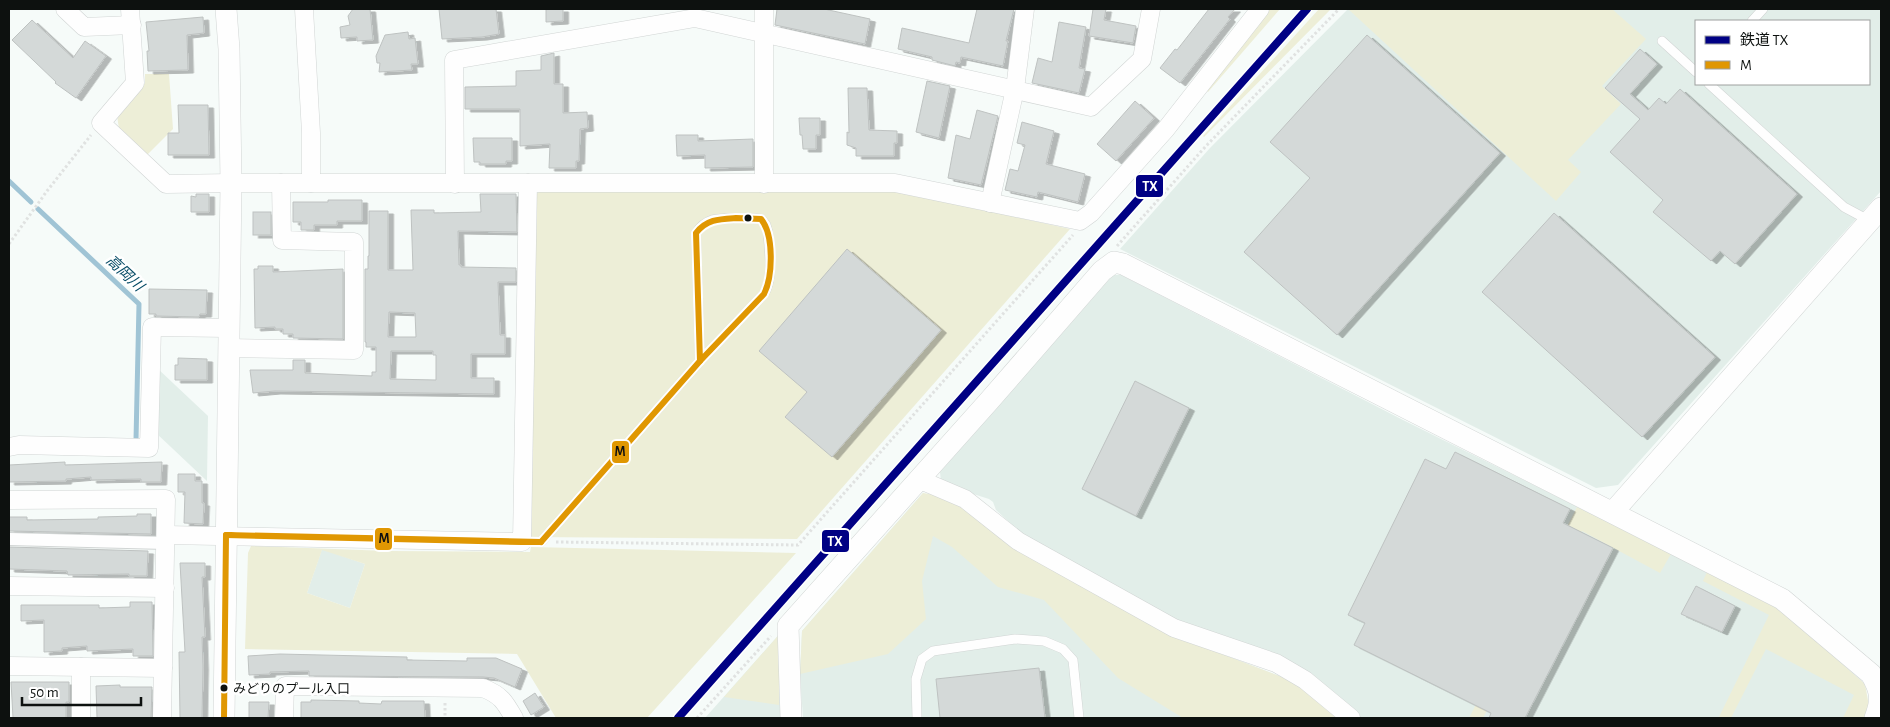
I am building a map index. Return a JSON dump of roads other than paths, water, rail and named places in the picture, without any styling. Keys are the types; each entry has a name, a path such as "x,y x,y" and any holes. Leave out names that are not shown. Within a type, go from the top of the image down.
{"street":[{"path":"64,9 84,27 131,17 135,83 101,123 166,184 231,182 455,184 895,183 1080,221 1091,213 1166,129 1260,9"},
{"path":"224,718 231,182 230,68 226,9"},
{"path":"304,9 311,133 311,183"},
{"path":"764,9 764,184"},
{"path":"990,203 1015,89 1025,9"},
{"path":"455,184 454,60 695,18 1090,106 1142,59 1151,9"},
{"path":"9,447 19,445 149,448 152,327 228,338 354,350 354,242 282,240 281,183"},
{"path":"9,539 166,539 226,535 522,542 528,183"},
{"path":"1613,512 1875,214"},
{"path":"791,718 788,626 1102,270 1114,262 1124,264 1782,599 1871,674 1878,686 1880,698 1876,718"},
{"path":"918,480 964,499 1018,540 1174,628 1276,663 1305,680 1351,718"},
{"path":"9,500 166,499 162,718"},
{"path":"9,586 165,588"},
{"path":"9,666 163,668"},
{"path":"81,667 81,718"},
{"path":"284,718 285,686 483,688 494,692 503,700 514,718"}],"lane":[{"path":"1753,20 1764,9"},
{"path":"1662,40 1695,71"},
{"path":"1711,85 1844,207 1875,214"},
{"path":"522,542 541,542 700,360 764,294 768,287 768,232 766,225 761,219 711,220 701,226 696,233 700,360"},
{"path":"917,718 916,679 922,660 933,651 1015,639 1044,641 1063,649 1073,660 1079,718"}],"waterway":[{"name":"高岡川","path":"9,181 31,202"},
{"name":"高岡川","path":"38,209 139,304 136,440"}],"rail line":[{"name":"TX","path":"678,718 1307,9"}],"place":[{"name":"みどりのプール入口","path":"224,688"}]}
